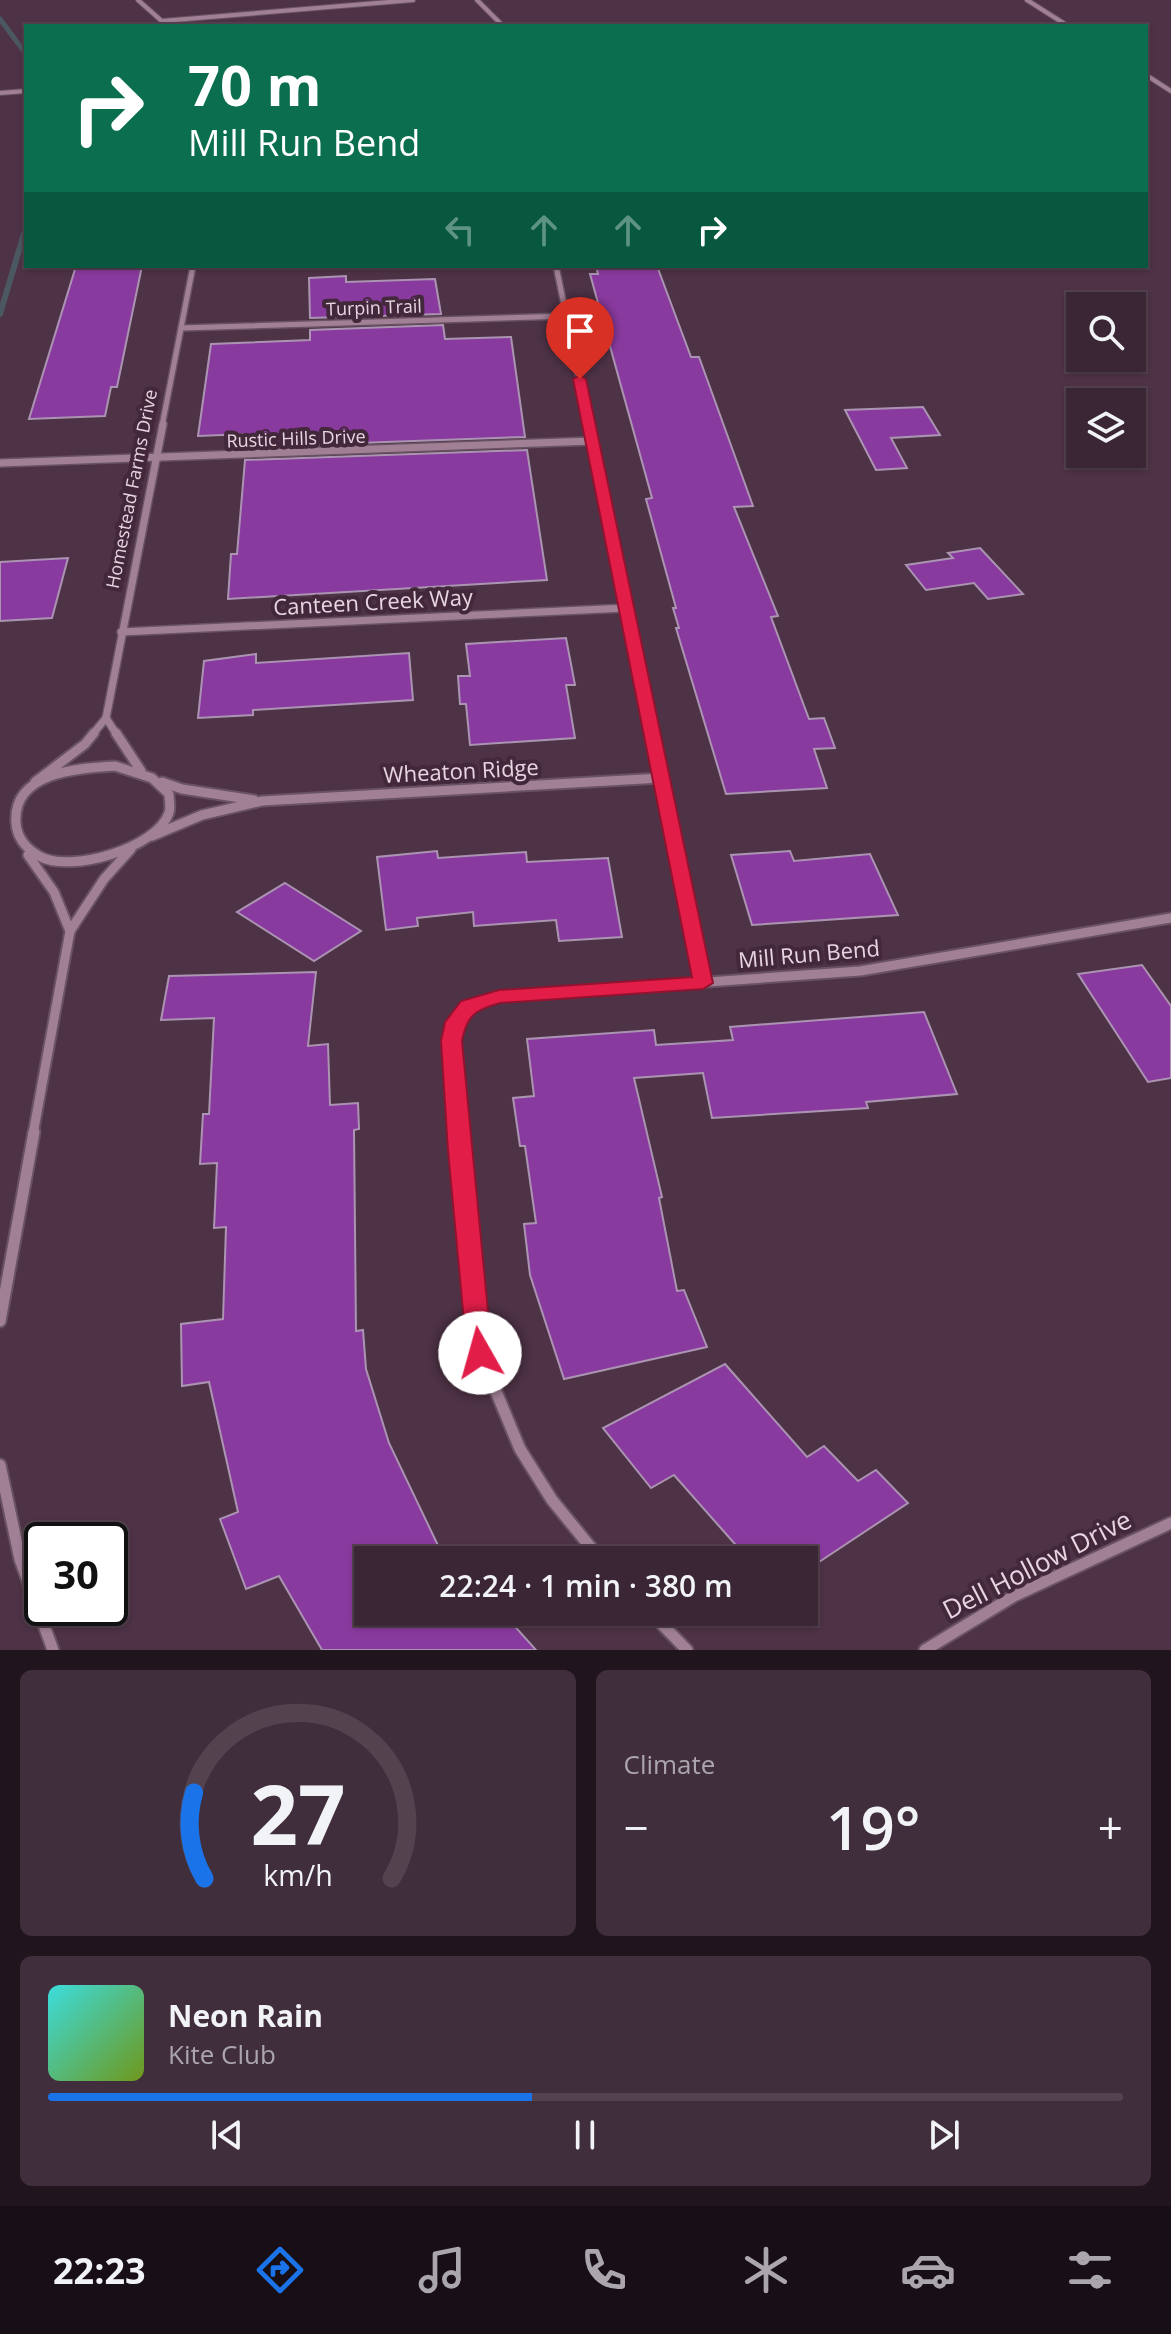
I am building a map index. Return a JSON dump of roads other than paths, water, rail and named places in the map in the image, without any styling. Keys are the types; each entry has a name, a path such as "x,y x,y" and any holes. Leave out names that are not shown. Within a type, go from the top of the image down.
{"street":[{"path":"138,0 165,24"},
{"path":"162,21 413,0"},
{"path":"477,0 501,24"},
{"path":"1027,0 1065,24"},
{"path":"1148,76 1171,91"},
{"path":"0,93 24,91"},
{"name":"Homestead Farms Drive","path":"106,718 193,268"},
{"path":"556,268 703,983"},
{"name":"Turpin Trail","path":"181,328 568,316"},
{"name":"Rustic Hills Drive","path":"0,463 592,441"},
{"name":"Canteen Creek Way","path":"121,632 626,608"},
{"path":"10,804 85,744 106,718 142,771"},
{"path":"9,843 27,854 51,861 78,862 106,858 131,849 152,836 166,822 171,806 168,792 157,780 142,771 115,766 60,772 35,782"},
{"name":"Wheaton Ridge","path":"152,836 202,815 262,801 661,778"},
{"name":"Wheaton Ridge","path":"157,780 182,789 262,801"},
{"path":"0,1321 70,931 104,879 131,849"},
{"path":"27,854 54,892 70,931"},
{"name":"Mill Run Bend","path":"590,1546 552,1500 520,1449 480,1353 463,1206 451,1041 456,1022 468,1005 499,997 860,971 1171,918"},
{"path":"0,1465 12,1530 31,1600 53,1650"},
{"name":"Dell Hollow Drive","path":"925,1650 1013,1596 1171,1523"},
{"path":"664,1626 687,1650"}],"waterway":[{"path":"0,19 24,51"},
{"path":"0,314 24,234"}]}
